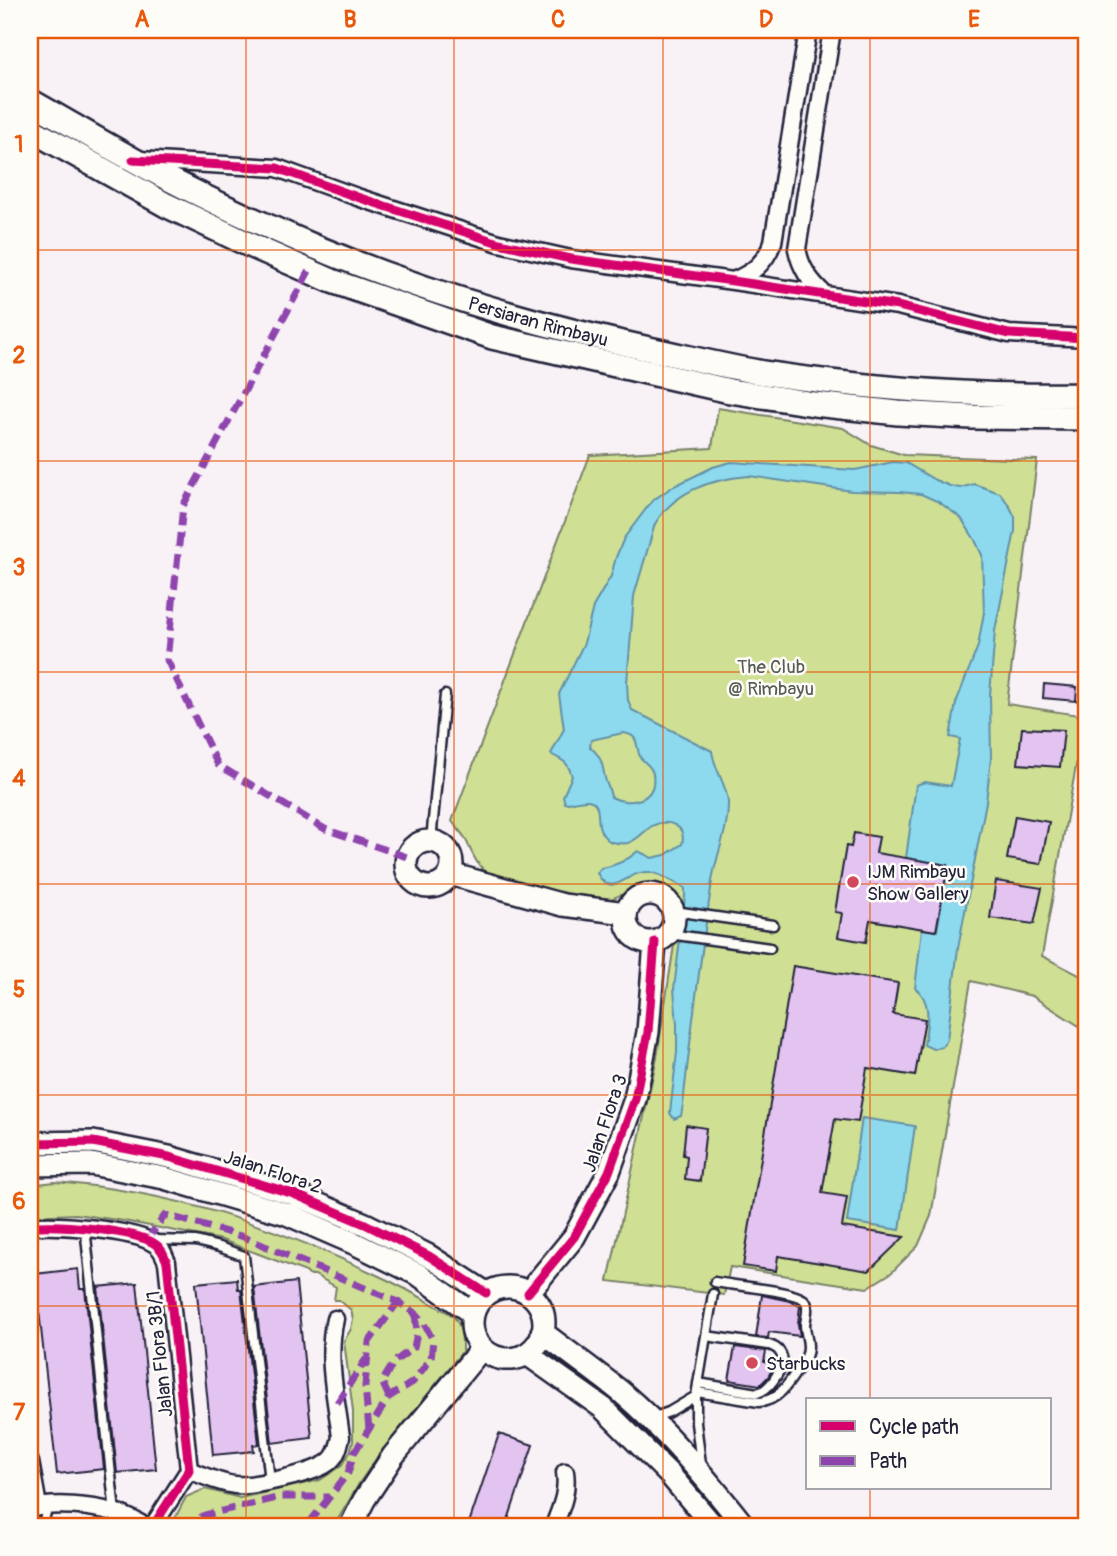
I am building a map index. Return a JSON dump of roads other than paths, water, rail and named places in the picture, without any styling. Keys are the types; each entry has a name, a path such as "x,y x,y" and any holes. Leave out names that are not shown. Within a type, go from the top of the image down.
{"main road":[{"name":"Persiaran Rimbayu","path":"30,101 133,160 204,196 326,251 495,311 577,333 762,373 946,392 1087,396"},
{"name":"Persiaran Rimbayu","path":"30,129 166,205 250,245 332,281 492,337 730,391 814,404 898,414 1087,418"}],"street":[{"path":"733,281 755,270 768,253 772,242 807,30"},
{"path":"825,295 805,274 797,249 832,30"},
{"path":"133,160 277,168 499,243 571,258 898,306 1009,334 1087,338"},
{"path":"431,841 444,847 449,853 452,867 450,874 440,885 432,888 417,884 407,872 408,857 416,845 431,841"},
{"path":"450,874 562,905 626,913"},
{"path":"649,894 664,898 676,911 673,927 666,937 647,942 639,940 628,929 626,913 634,900 649,894"},
{"name":"Jalan Flora 3","path":"528,1293 574,1237 608,1172 635,1099 666,937"},
{"name":"Jalan Flora 2","path":"30,1143 93,1142 169,1157 294,1194 418,1250 486,1293"},
{"name":"Jalan Flora 2","path":"30,1165 91,1164 164,1178 287,1214 419,1275 473,1314"},
{"path":"30,1227 85,1227 147,1240"},
{"name":"Jalan Flora 3B/1","path":"147,1240 157,1244 167,1262 189,1470"},
{"path":"507,1287 528,1293 537,1301 544,1324 536,1346 527,1354 503,1359 492,1356 475,1338 473,1314 486,1293 507,1287"},
{"path":"153,1526 189,1470 219,1482 239,1486 261,1484 323,1467 332,1460 341,1437 331,1350 335,1319"},
{"path":"542,1332 619,1391 650,1419 702,1473 744,1526"},
{"path":"351,1526 364,1500 393,1456 482,1348"},
{"path":"527,1354 603,1408 670,1475 713,1526"},
{"path":"30,1462 38,1507 73,1507 115,1513 145,1526"},
{"path":"554,1526 565,1497 565,1472"}],"lane":[{"path":"431,841 445,695"},
{"path":"676,911 773,925"},
{"path":"666,937 710,939 770,948"},
{"path":"85,1227 115,1513"},
{"path":"147,1240 196,1241 244,1256 270,1481"},
{"path":"697,1391 767,1402 780,1393 809,1351 805,1325 807,1308 803,1298 783,1292 715,1282"},
{"path":"702,1473 696,1423 697,1391 713,1294"},
{"path":"650,1419 669,1412 697,1391 762,1392 767,1389 783,1362 780,1352 769,1345 706,1336"},
{"path":"38,1507 43,1526"}],"water":[{"path":"731,462 855,470 893,462 906,463 950,486 960,488 974,484 1000,493 1015,517 1015,531 995,631 990,695 991,759 986,802 958,948 947,1040 942,1047 933,1049 924,1045 927,1006 921,993 915,988 922,929 937,931 948,865 906,858 916,785 925,782 951,786 960,739 950,737 956,703 978,646 984,612 982,555 975,540 961,518 939,502 921,494 852,491 749,476 721,480 683,495 672,503 655,524 634,596 628,700 632,710 712,751 728,802 712,881 683,1105 681,1116 674,1119 670,1113 677,1052 674,989 685,888 649,872 614,884 603,881 597,873 601,868 630,858 638,851 652,858 665,855 682,844 682,832 674,825 664,823 652,826 628,843 611,842 601,831 597,807 592,801 565,803 563,796 572,776 566,764 551,754 564,729 559,694 584,643 593,607 611,576 624,538 652,501 672,487 713,467","holes":["628,734 635,738 640,757 653,774 651,790 641,799 634,801 611,797 600,759 590,747 591,740"]},
{"path":"862,1118 915,1126 900,1230 847,1222"}],"place":[{"name":"IJM Rimbayu Show Gallery","path":"853,882"},
{"name":"Starbucks","path":"752,1363"}],"park label":[{"name":"The Club @ Rimbayu","path":"771,677"}]}
